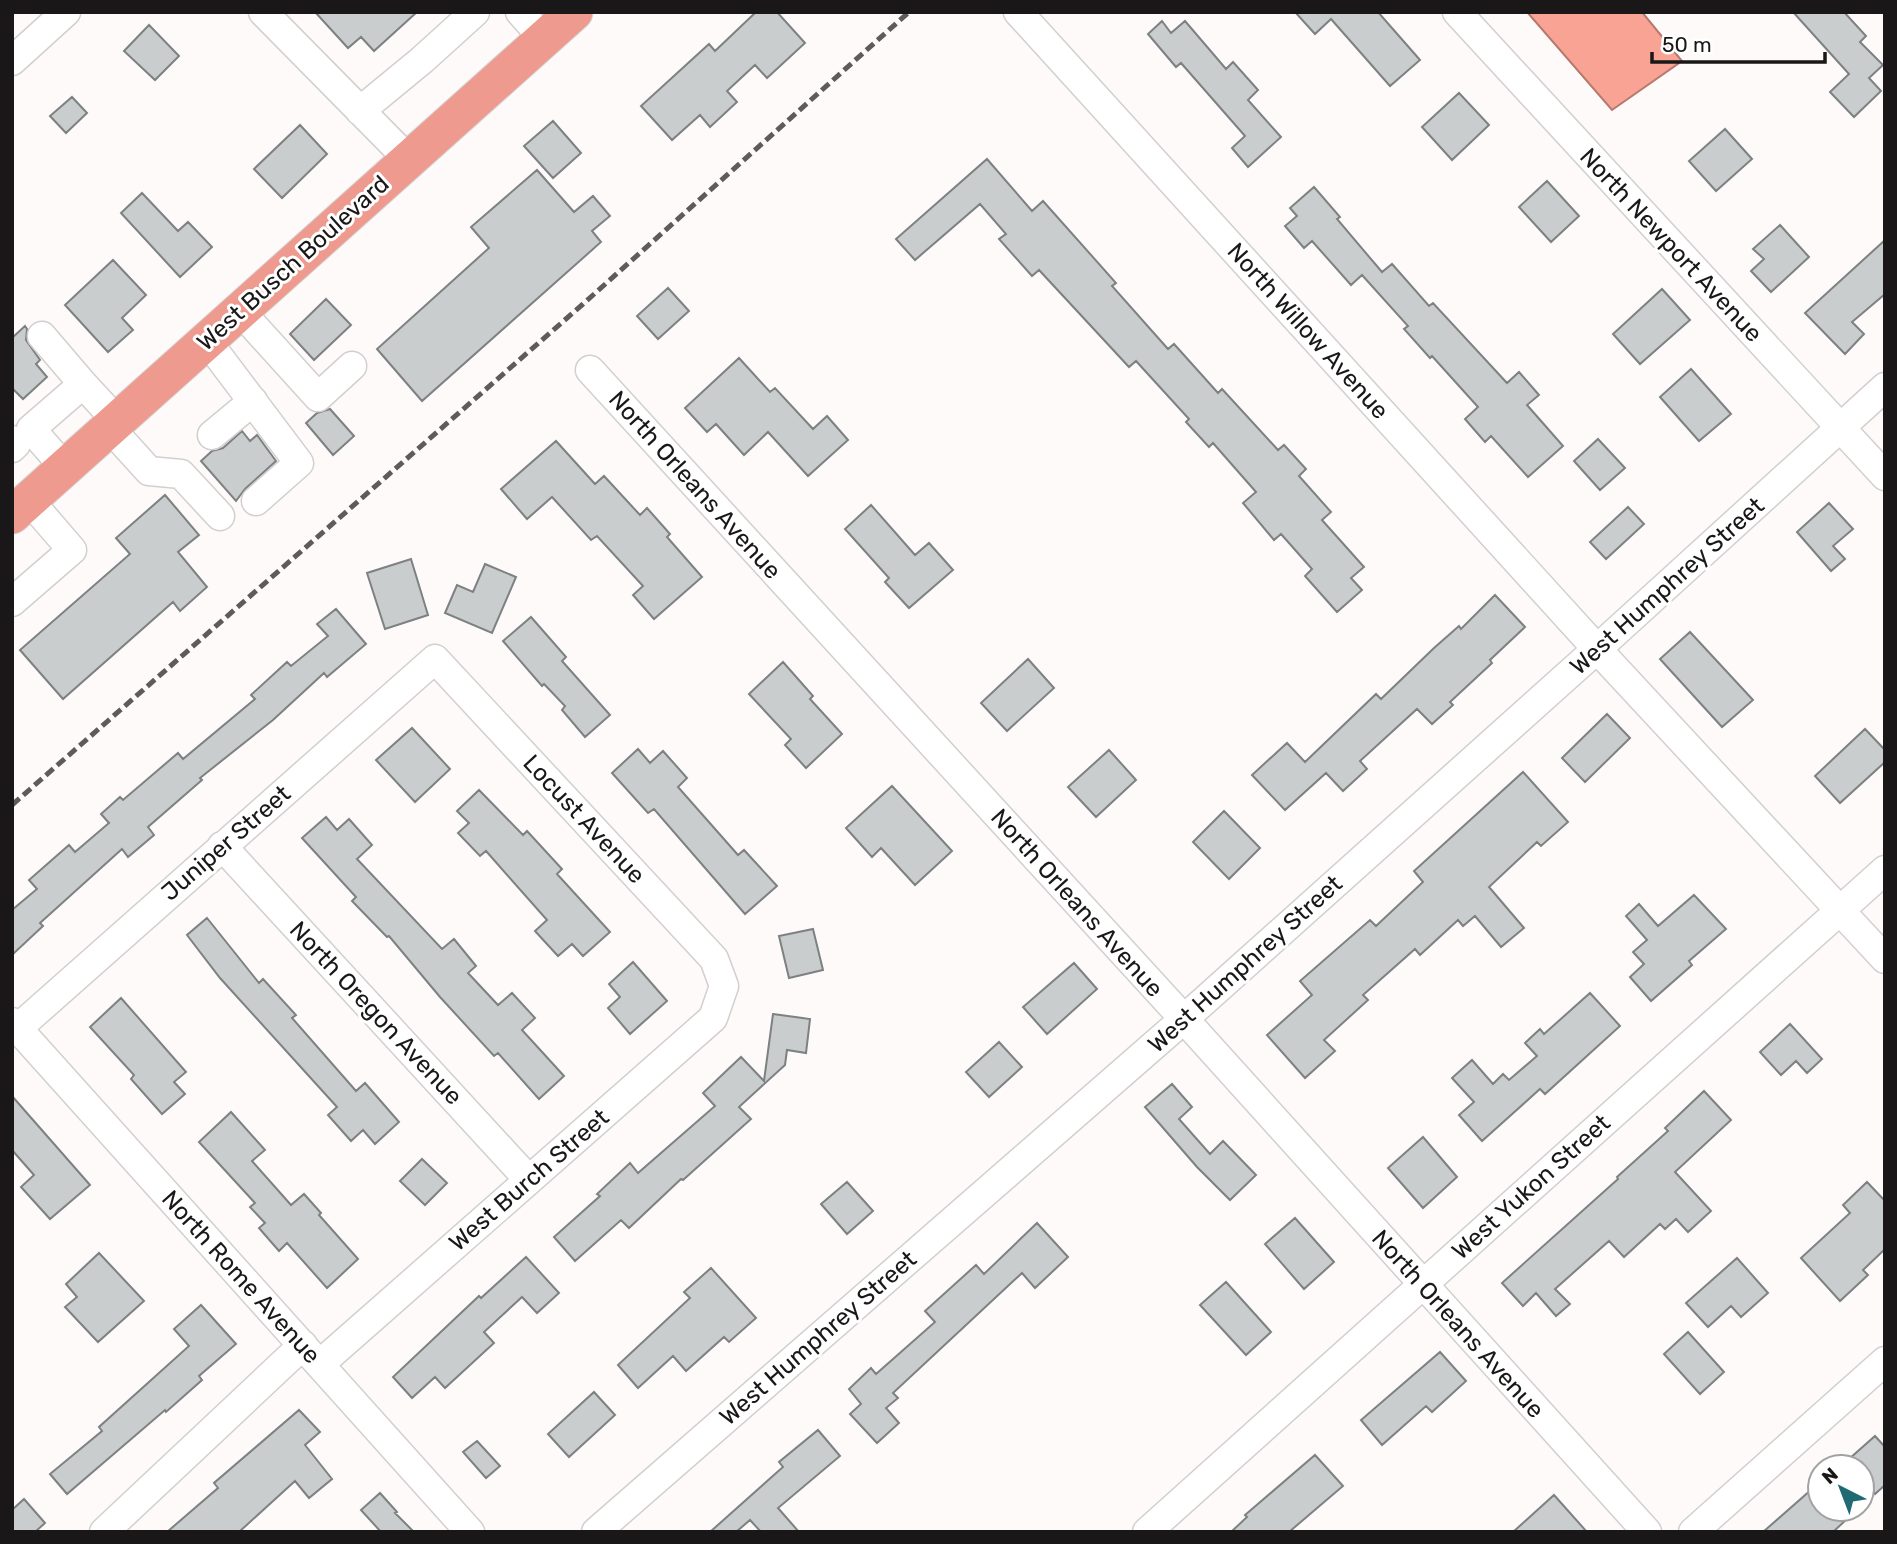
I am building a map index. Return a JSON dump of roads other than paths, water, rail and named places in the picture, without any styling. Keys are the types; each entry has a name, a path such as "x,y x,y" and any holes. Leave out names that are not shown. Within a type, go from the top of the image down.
{"main road":[{"name":"West Busch Boulevard","path":"18,506 65,468 574,12"}],"street":[{"path":"12,61 66,12"},
{"path":"263,12 409,160"},
{"path":"360,111 475,12"},
{"path":"520,12 544,39"},
{"name":"North Willow Avenue","path":"1018,12 1597,649 1840,909"},
{"name":"North Newport Avenue","path":"1457,12 1885,476"},
{"path":"240,311 318,397 352,366"},
{"path":"42,336 83,384 149,471 181,474 220,516"},
{"path":"206,341 299,463 256,501"},
{"name":"North Orleans Avenue","path":"590,370 1184,1019 1647,1532"},
{"path":"65,468 31,429 83,384"},
{"name":"West Humphrey Street","path":"596,1532 1184,1019 1885,387"},
{"path":"212,435 253,401"},
{"path":"12,440 16,444 12,448"},
{"path":"12,602 72,550 18,506"},
{"name":"Juniper Street","path":"15,1025 435,659"},
{"name":"Locust Avenue","path":"435,659 714,959 724,985"},
{"name":"North Oregon Avenue","path":"222,846 529,1180"},
{"name":"West Yukon Street","path":"1147,1532 1885,870"},
{"path":"1840,909 1885,959"},
{"name":"West Burch Street","path":"104,1532 312,1355 529,1180 713,1018 724,985"},
{"name":"North Rome Avenue","path":"15,1025 470,1532"},
{"path":"1693,1532 1885,1362"}],"railway":[{"path":"12,805 583,304 909,12"}]}
